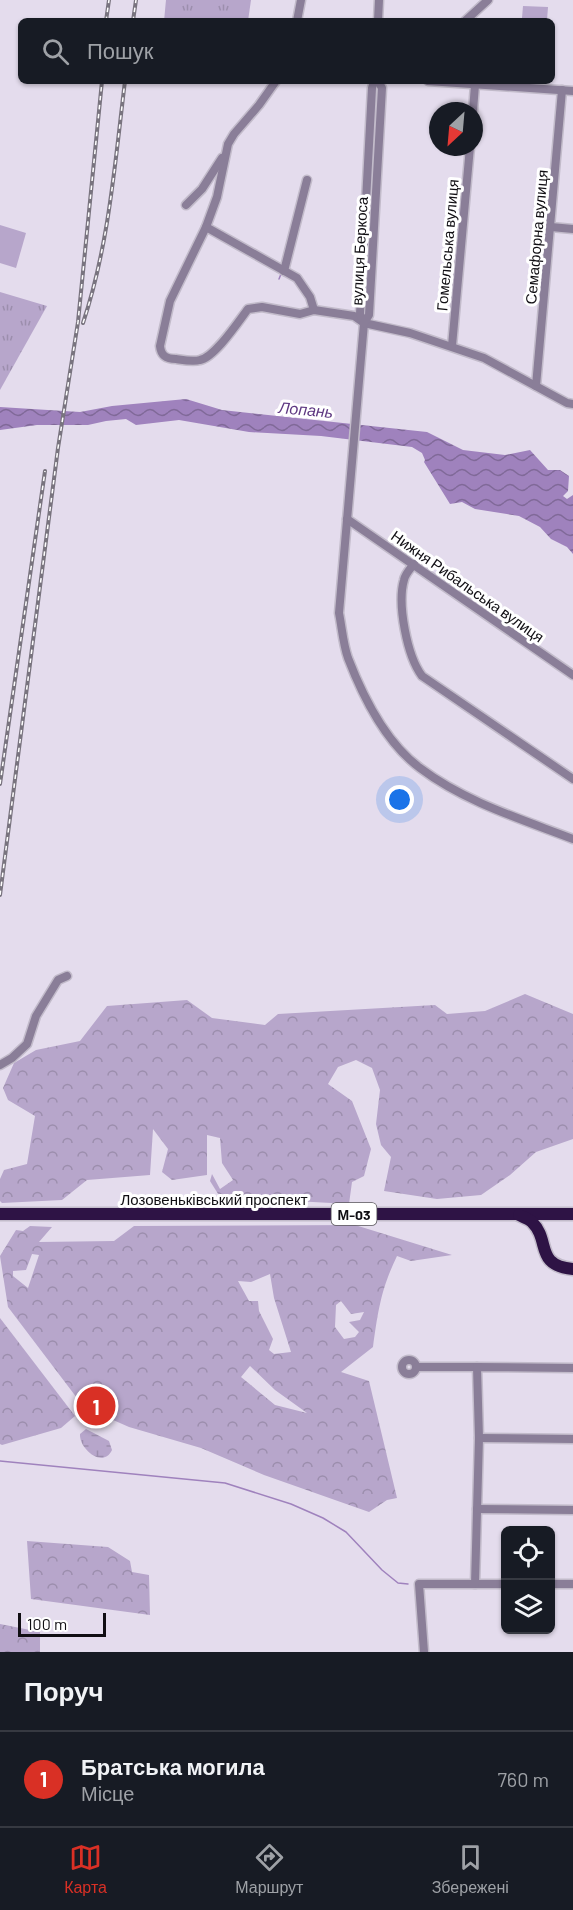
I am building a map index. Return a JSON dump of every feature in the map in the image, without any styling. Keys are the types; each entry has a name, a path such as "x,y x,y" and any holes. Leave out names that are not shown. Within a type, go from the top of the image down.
{"highway":[{"path":"515,1213 531,1222 550,1260 560,1267 573,1269"},
{"name":"Лозовеньківський проспект","path":"0,1214 573,1214"}],"street":[{"path":"298,18 301,0"},
{"path":"378,18 379,0"},
{"path":"468,18 488,0"},
{"path":"186,205 202,189 234,134 274,84"},
{"name":"вулиця Беркоса","path":"379,84 382,88 370,303 369,315 364,323 339,613 347,656 366,698 400,751 419,768 442,783 489,807 573,839"},
{"path":"463,84 573,91"},
{"path":"474,102 475,85"},
{"name":"Семафорна вулиця","path":"536,386 552,227 562,90"},
{"path":"225,152 217,197 206,226 170,302 160,346 165,357 200,360 211,355 248,309 261,307 300,314 314,310 354,316 364,323 410,333 452,346 484,358 573,404"},
{"name":"Гомельська вулиця","path":"452,346 469,156"},
{"path":"282,269 307,180"},
{"path":"206,226 297,278 310,297 314,310"},
{"path":"552,227 573,229"},
{"name":"Нижня Рибальська вулиця","path":"347,519 573,675"},
{"path":"414,564 403,582 403,601 405,634 415,667 422,676 573,779"},
{"path":"0,1065 12,1058 27,1044 36,1016 58,980 67,976"},
{"path":"475,1584 477,1367"},
{"path":"417,1368 573,1368"},
{"path":"478,1438 573,1439"},
{"path":"477,1509 573,1510"},
{"path":"424,1652 419,1584 501,1584"},
{"path":"555,1584 573,1584"}],"green space":[{"path":"166,0 251,0 248,18 164,18"},
{"path":"523,6 548,7 547,18 522,18"},
{"path":"0,225 26,233 16,268 0,263"},
{"path":"0,292 47,306 0,390"},
{"path":"525,994 573,1014 573,1139 536,1152 510,1175 481,1195 437,1199 384,1191 391,1157 381,1145 376,1124 380,1090 372,1068 356,1060 338,1067 328,1084 352,1101 371,1149 364,1176 352,1182 349,1204 220,1197 210,1181 212,1174 220,1189 233,1180 222,1163 220,1138 207,1135 207,1175 172,1180 162,1172 168,1149 153,1129 150,1175 87,1180 62,1200 2,1203 0,1201 0,1179 4,1170 27,1164 35,1116 8,1100 3,1088 14,1063 36,1050 80,1041 107,1006 187,1000 212,1018 265,1025 278,1014 435,1005 447,1014 485,1011"},
{"path":"355,1225 452,1255 411,1261 397,1256 381,1300 373,1347 341,1372 369,1381 397,1498 387,1500 369,1512 264,1475 201,1448 129,1427 95,1412 80,1402 8,1307 0,1256 16,1230 23,1231 30,1226 52,1227 39,1242 114,1241 134,1226","holes":["32,1254 39,1255 28,1288 13,1276 13,1271 26,1270","270,1274 274,1298 291,1352 274,1354 269,1350 273,1339 259,1311 258,1301 249,1301 238,1281 251,1282","341,1301 351,1314 364,1312 360,1320 349,1322 359,1332 355,1337 344,1339 335,1327 336,1305","250,1366 275,1390 307,1413 275,1405 241,1377"]},
{"path":"0,1318 75,1416 61,1428 2,1445 0,1444"},
{"path":"86,1429 109,1441 112,1450 108,1455 103,1458 87,1451 80,1434"},
{"path":"27,1541 108,1547 130,1561 132,1572 149,1575 150,1615 31,1599"},
{"path":"0,1624 40,1632 40,1652 0,1652"}],"water":[{"path":"186,399 222,410 427,432 463,450 505,455 530,450 548,470 560,470 569,476 568,491 563,496 567,499 573,495 573,554 567,547 551,539 540,527 519,516 475,509 462,502 450,504 424,462 422,453 412,447 321,436 249,432 179,420 136,425 126,419 88,425 37,425 0,430 0,407 80,412 112,406"}],"waterway":[{"path":"279,279 281,274"},
{"path":"0,1461 225,1483 291,1504 323,1518 346,1532 382,1570 398,1583 408,1584"}],"railway":[{"path":"106,18 109,0"},
{"path":"133,18 136,0"},
{"path":"0,895 58,448 78,322 102,84"},
{"path":"83,323 105,234 125,84"},
{"path":"0,784 45,471"}],"place":[{"name":"Братська могила","path":"96,1406"}],"water label":[{"name":"Лопань","path":"306,409"}]}
